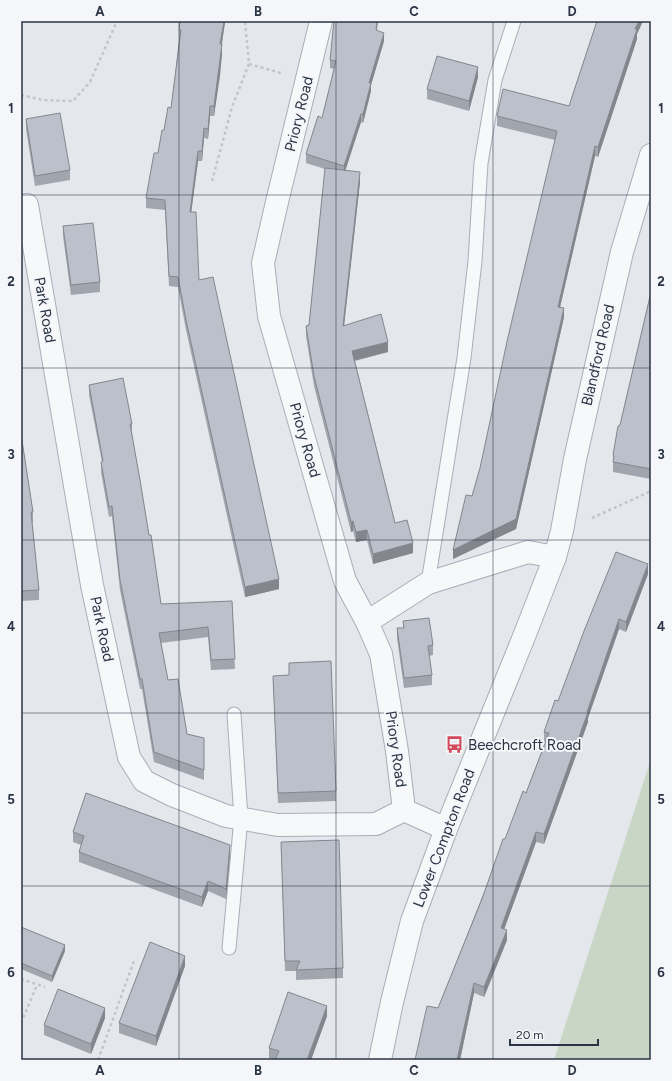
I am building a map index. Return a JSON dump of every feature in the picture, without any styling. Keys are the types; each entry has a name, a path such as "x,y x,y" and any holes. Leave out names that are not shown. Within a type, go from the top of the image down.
{"street":[{"name":"Priory Road","path":"321,21 263,263 269,316 345,581 367,622 381,654 397,751 404,810"},
{"name":"Blandford Road","path":"555,556 562,532 575,459 622,252 651,155"},
{"name":"Park Road","path":"27,206 92,585 129,757 144,781 179,798 226,816 278,825 376,824 404,810"},
{"path":"367,622 428,583 528,552 555,556"},
{"name":"Lower Compton Road","path":"380,1060 392,1002 412,921 446,828 555,556"},
{"path":"404,810 446,828"}],"lane":[{"path":"428,583 464,358 475,261 481,162 495,80 514,21"},
{"path":"229,948 241,818 234,714"}],"path":[{"path":"21,95 43,100 73,100 90,82 117,21"},
{"path":"212,181 232,107 249,64 246,21"},
{"path":"249,64 307,80"},
{"path":"562,532 651,491"},
{"path":"98,1060 134,961"},
{"path":"21,979 45,987"},
{"path":"21,1023 36,985"}],"green space":[{"path":"651,759 651,1060 554,1060"}],"building":[{"path":"180,21 224,21 220,44 222,44 214,106 210,106 208,129 204,128 202,151 198,151 190,212 196,212 199,280 213,277 279,579 245,587 186,320 178,277 169,276 165,200 146,198 154,153 158,153 168,107 171,108 181,30 179,30"},
{"path":"334,21 377,21 376,30 384,33 369,83 371,83 363,114 361,114 344,166 306,154 318,116 322,118 336,61 330,60"},
{"path":"597,21 639,21 635,29 637,29 598,147 595,146 558,307 564,308 516,519 453,550 466,495 472,496 480,468 508,337 557,131 497,116 503,89 569,106"},
{"path":"437,56 478,67 469,101 427,89"},
{"path":"60,113 70,170 35,176 26,119"},
{"path":"325,168 360,172 343,326 381,314 388,342 352,351 395,523 407,520 413,543 373,554 367,530 356,532 353,521 351,522 314,376 306,326 309,325"},
{"path":"93,223 100,282 71,285 63,226"},
{"path":"651,292 651,469 613,462 613,455 618,426 620,425"},
{"path":"123,378 132,424 130,424 149,535 151,535 161,604 232,601 235,659 211,660 208,627 159,633 168,680 178,679 187,734 204,738 204,770 154,752 142,679 140,679 120,580 112,506 109,507 101,462 103,461 89,385"},
{"path":"21,434 33,512 31,512 39,590 21,591"},
{"path":"616,552 648,564 626,622 619,619 588,712 544,834 536,832 501,928 507,930 484,987 474,983 457,1060 415,1060 427,1006 438,1008 482,899 503,839 505,839 523,791 526,793 549,733 544,732 555,700 558,701"},
{"path":"429,618 433,645 428,646 432,675 404,678 397,628 404,628 403,621"},
{"path":"331,661 336,791 278,793 273,676 289,675 289,663"},
{"path":"86,793 230,845 226,889 208,881 202,897 79,852 84,836 73,832"},
{"path":"339,840 343,968 296,970 300,961 285,961 281,842"},
{"path":"21,927 65,945 52,976 21,963"},
{"path":"150,942 185,956 156,1036 119,1023"},
{"path":"58,989 105,1008 91,1044 44,1025"},
{"path":"288,992 327,1006 307,1060 275,1060 279,1051 269,1048"}],"place":[{"name":"Beechcroft Road","path":"455,745"}]}
